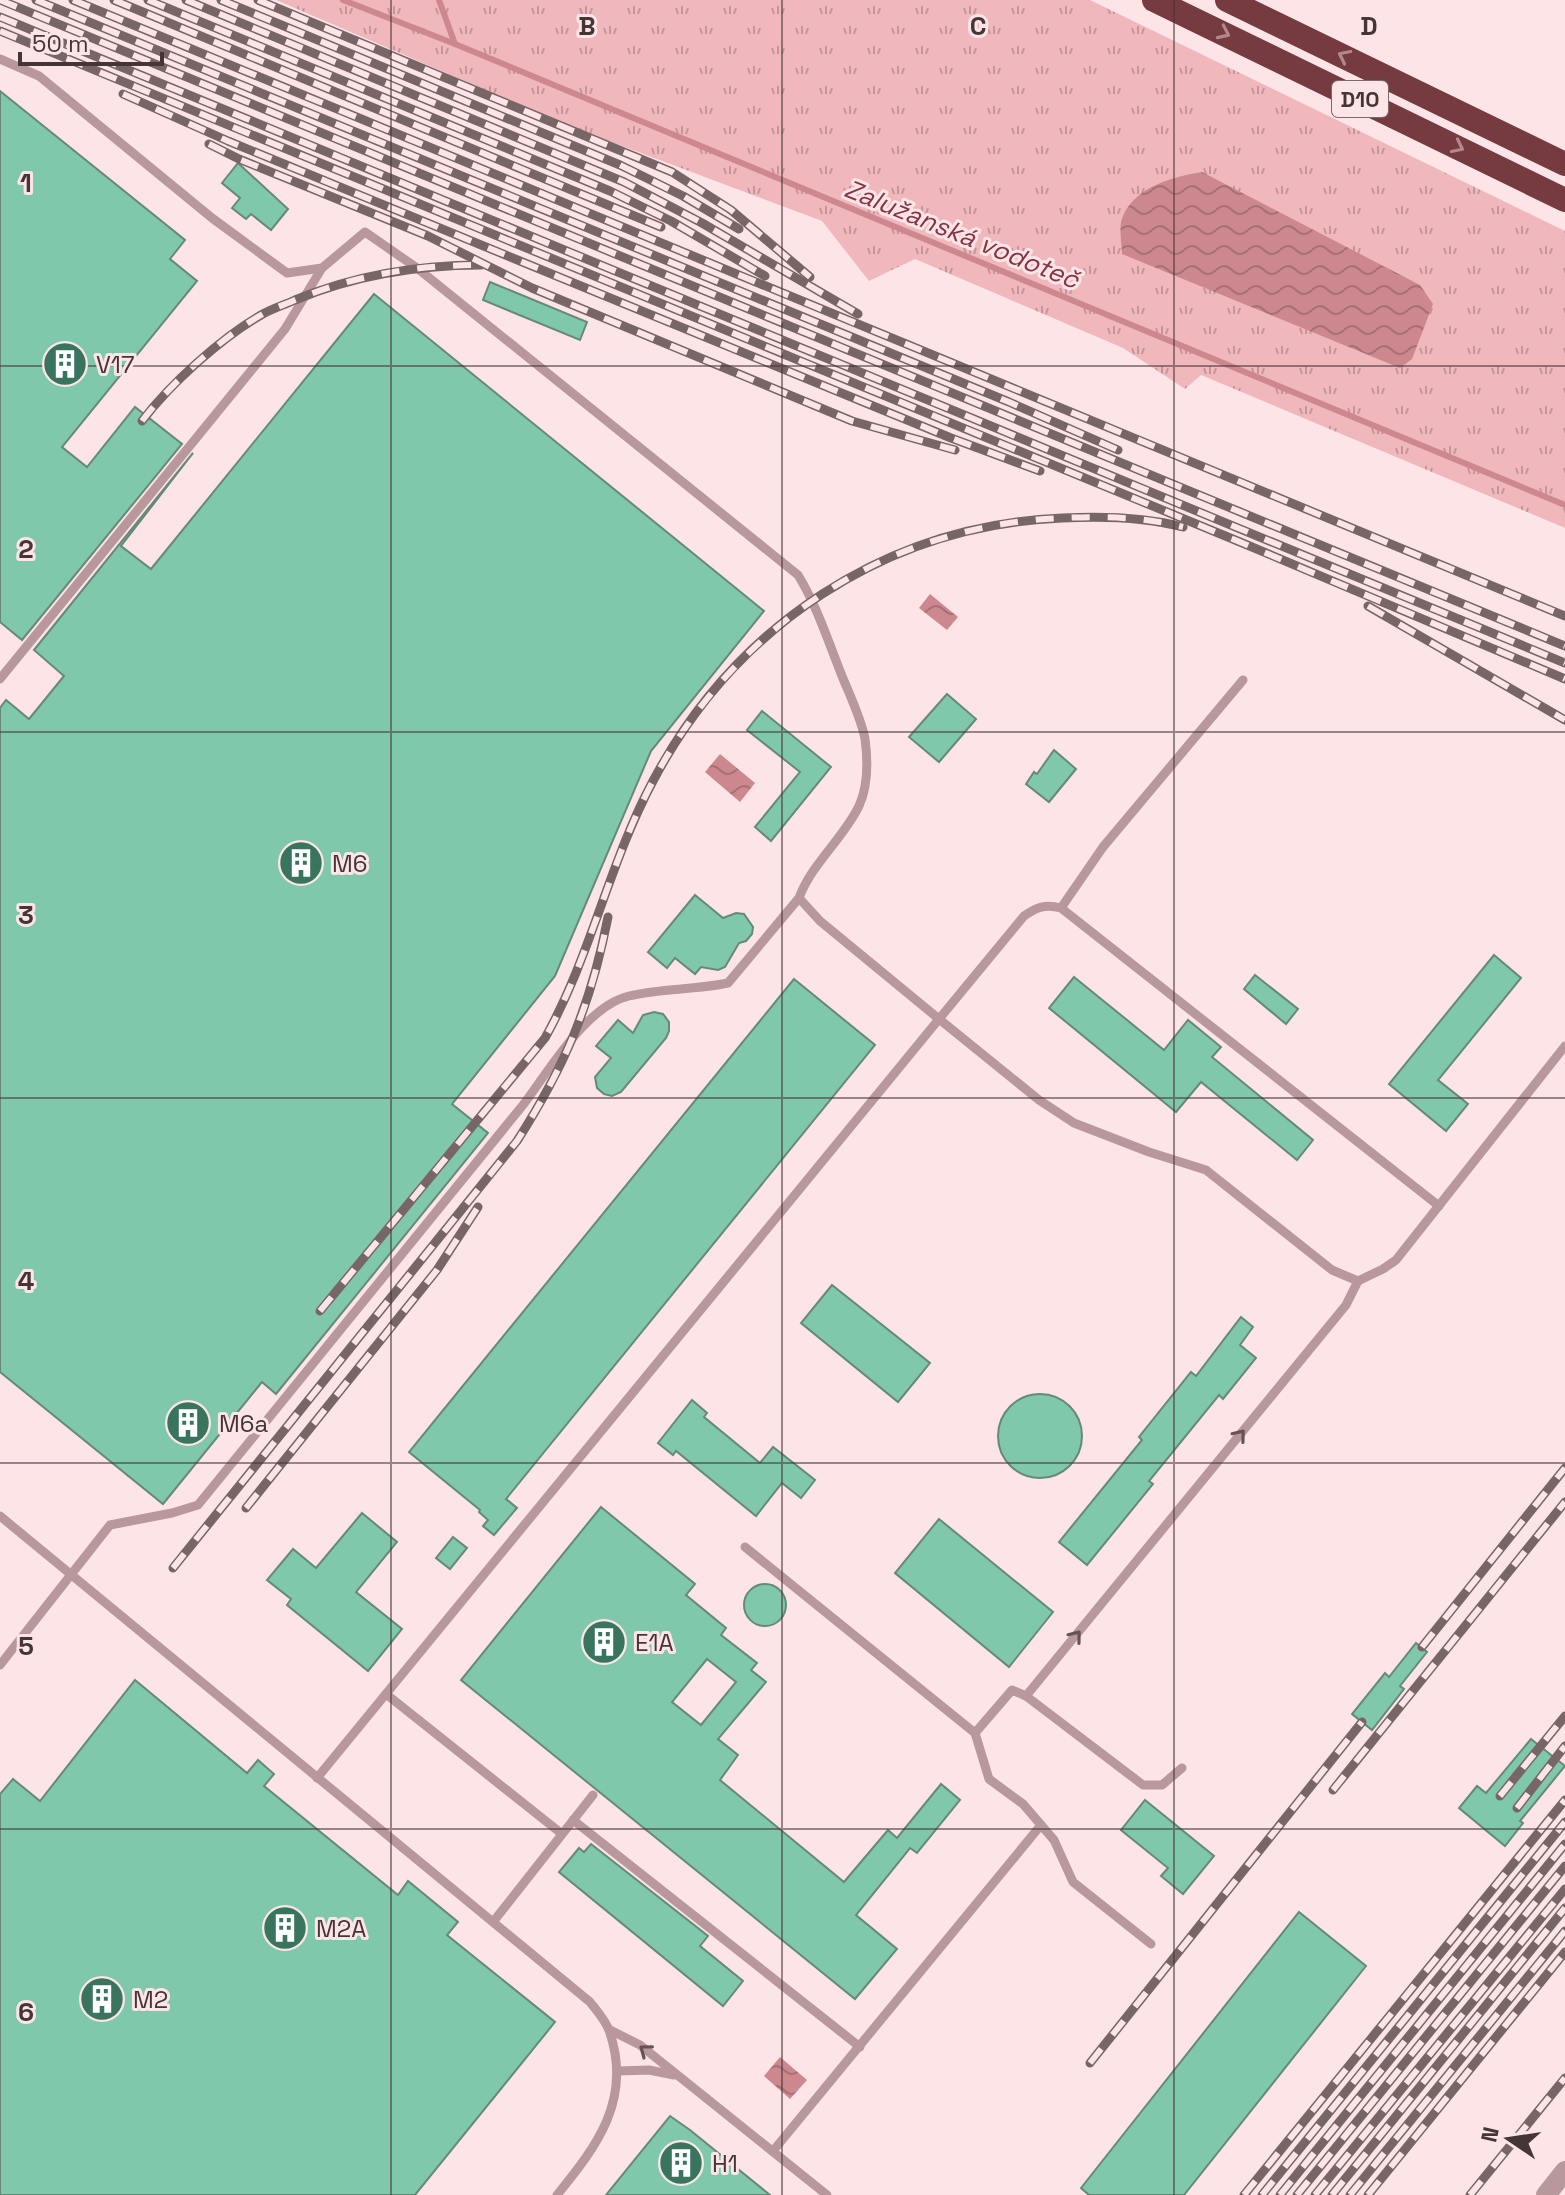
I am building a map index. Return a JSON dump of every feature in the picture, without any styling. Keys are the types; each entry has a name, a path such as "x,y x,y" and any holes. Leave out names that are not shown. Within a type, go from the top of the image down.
{"highway":[{"name":"D10","path":"1154,0 1565,200"},
{"name":"D10","path":"1227,0 1565,164"}],"street":[{"path":"1546,2195 1565,2171"}],"lane":[{"path":"0,59 39,76 212,218 287,273 322,268"},
{"path":"0,679 285,329 322,268 365,232 417,268 798,575 813,600 858,717 864,738 867,774 861,802 845,832 805,881 799,898 728,983 628,996 602,1008 574,1038 514,1117 198,1505 110,1525 0,1665"},
{"path":"1061,908 1103,847 1243,680"},
{"path":"799,898 820,921 1039,1100 1074,1123 1206,1170 1332,1270 1358,1281"},
{"path":"317,1778 1024,916 1038,907 1061,908 1439,1206"},
{"path":"1026,1696 1346,1305 1358,1281 1396,1260 1565,1046"},
{"path":"0,1516 590,2002 610,2030 618,2071 616,2098 607,2124 557,2195"},
{"path":"745,1547 975,1733 989,1779 1023,1804 1054,1840 1073,1882 1151,1944"},
{"path":"975,1733 1012,1690 1026,1696 1143,1785 1162,1785 1182,1768"},
{"path":"386,1694 562,1834"},
{"path":"493,1922 593,1795"},
{"path":"573,1820 860,2047"},
{"path":"773,2151 1041,1825"},
{"path":"610,2030 640,2045 827,2195"},
{"path":"618,2071 649,2070 677,2076"}],"green space":[{"path":"276,0 1090,0 1565,231 1565,528 1201,375 1185,389 1123,348 915,259 869,281 822,221 577,129"}],"water":[{"path":"1202,172 1420,285 1433,304 1412,359 1400,368 1122,254 1122,220 1137,197 1168,180"},
{"path":"930,594 958,617 947,630 919,608"},
{"path":"720,754 755,783 740,802 705,772"},
{"path":"780,2057 807,2080 790,2099 764,2076"}],"building":[{"name":"V17","path":"0,91 185,240 170,259 197,281 62,447 87,467 135,407 182,444 22,640 0,622"},
{"path":"238,163 288,209 271,230 251,214 246,219 232,208 240,198 222,183"},
{"path":"490,282 587,322 580,340 483,300"},
{"name":"M6","path":"374,294 764,611 651,751 555,976 452,1104 488,1133 276,1394 262,1382 163,1504 0,1372 0,708 6,700 29,719 64,676 34,650 193,453 121,546 151,569"},
{"path":"947,694 976,719 939,762 909,737"},
{"path":"762,711 831,767 771,841 755,827 800,772 747,730"},
{"path":"1054,750 1076,769 1049,802 1026,784"},
{"path":"695,895 723,918 736,913 744,914 753,927 752,934 739,943 725,967 718,970 701,967 695,974 675,958 667,968 648,952"},
{"path":"1494,955 1521,978 1438,1080 1468,1104 1446,1131 1389,1084"},
{"path":"1255,975 1298,1009 1286,1024 1244,989"},
{"path":"1074,977 1164,1050 1188,1020 1221,1047 1212,1057 1313,1140 1297,1160 1201,1082 1176,1112 1049,1008"},
{"path":"794,979 875,1045 506,1499 517,1508 494,1535 483,1526 488,1520 480,1510 409,1452"},
{"path":"654,1012 663,1014 669,1022 666,1038 621,1092 612,1096 604,1094 597,1088 595,1077 611,1058 596,1046 618,1020 633,1033 643,1015"},
{"path":"832,1285 930,1363 898,1402 801,1323"},
{"path":"1241,1317 1253,1327 1240,1345 1256,1358 1223,1399 1219,1395 1149,1481 1153,1484 1087,1565 1059,1542 1142,1440 1139,1437 1191,1372 1196,1376"},
{"path":"1040,1394 1056,1397 1070,1406 1079,1420 1082,1436 1079,1452 1070,1466 1056,1475 1040,1478 1024,1475 1010,1466 1001,1452 998,1436 1001,1420 1010,1406 1024,1397"},
{"path":"692,1400 707,1413 704,1417 760,1463 773,1447 815,1480 801,1498 782,1483 756,1516 676,1451 673,1455 658,1443"},
{"path":"601,1507 695,1584 686,1595 726,1628 721,1635 757,1663 751,1670 766,1682 718,1739 738,1755 720,1780 844,1882 888,1830 897,1838 941,1784 960,1800 917,1853 910,1848 856,1915 897,1949 855,1999 461,1680","holes":["707,1659 736,1682 701,1725 672,1702"]},
{"path":"362,1513 397,1542 356,1592 402,1629 368,1671 287,1605 291,1599 267,1580 293,1549 316,1568"},
{"path":"939,1519 1053,1612 1009,1667 895,1573"},
{"path":"453,1537 467,1548 450,1569 436,1558"},
{"path":"765,1584 780,1590 786,1605 780,1620 765,1626 750,1620 744,1605 750,1590"},
{"path":"1416,1643 1427,1652 1400,1686 1404,1689 1372,1730 1352,1714 1385,1673 1389,1677"},
{"path":"135,1680 247,1773 258,1760 274,1774 264,1786 398,1895 408,1881 458,1922 447,1935 555,2022 415,2195 0,2195 0,1794 13,1779 40,1801"},
{"path":"1531,1739 1565,1766 1520,1821 1523,1823 1505,1846 1459,1808 1477,1786 1486,1793"},
{"path":"1145,1800 1214,1856 1183,1894 1161,1876 1168,1868 1121,1830"},
{"path":"591,1844 708,1936 700,1946 743,1981 723,2006 559,1872 579,1848 584,1852"},
{"path":"1299,1912 1366,1966 1184,2195 1089,2195 1081,2188"},
{"name":"H1","path":"670,2116 690,2130 770,2195 606,2195"}],"waterway":[{"name":"Zalužanská vodoteč","path":"343,0 1565,505"},
{"path":"439,0 455,44"}],"railway":[{"path":"0,0 1565,646"},
{"path":"36,0 1009,402 1118,450"},
{"path":"73,0 1565,616"},
{"path":"114,0 661,227"},
{"path":"148,0 610,191 671,221 765,276"},
{"path":"186,0 624,182 702,223 858,314"},
{"path":"221,0 620,165 683,196 739,229"},
{"path":"258,0 672,172 731,210 810,277"},
{"path":"0,17 1565,663"},
{"path":"0,31 1565,679"},
{"path":"123,94 228,141 951,438 1040,471"},
{"path":"209,144 428,236 532,288 852,421 955,450"},
{"path":"142,421 197,363 229,336 269,311 318,291 363,278 409,269 481,265"},
{"path":"320,1311 545,1038 575,975 624,844 653,781 687,725 727,676 772,632 822,594 877,563 935,540 997,525 1062,518 1123,518 1183,527"},
{"path":"1368,606 1565,720"},
{"path":"173,1568 517,1141 549,1087 574,1034 593,979 608,917"},
{"path":"246,1508 437,1270 478,1207"},
{"path":"1422,1647 1565,1468"},
{"path":"1333,1790 1565,1502"},
{"path":"1500,1796 1565,1716"},
{"path":"1090,2063 1362,1722"},
{"path":"1517,1808 1565,1746"},
{"path":"1244,2195 1565,1800"},
{"path":"1262,2195 1565,1822"},
{"path":"1280,2195 1565,1844"},
{"path":"1297,2195 1565,1866"},
{"path":"1315,2195 1565,1889"},
{"path":"1332,2195 1565,1908"},
{"path":"1350,2195 1565,1931"},
{"path":"1368,2195 1565,1952"},
{"path":"1470,2195 1565,2078"}],"place":[{"name":"V17","path":"65,364"},
{"name":"M6","path":"301,863"},
{"name":"M6a","path":"188,1423"},
{"name":"E1A","path":"604,1642"},
{"name":"M2A","path":"285,1928"},
{"name":"M2","path":"102,1999"},
{"name":"H1","path":"681,2163"}]}
